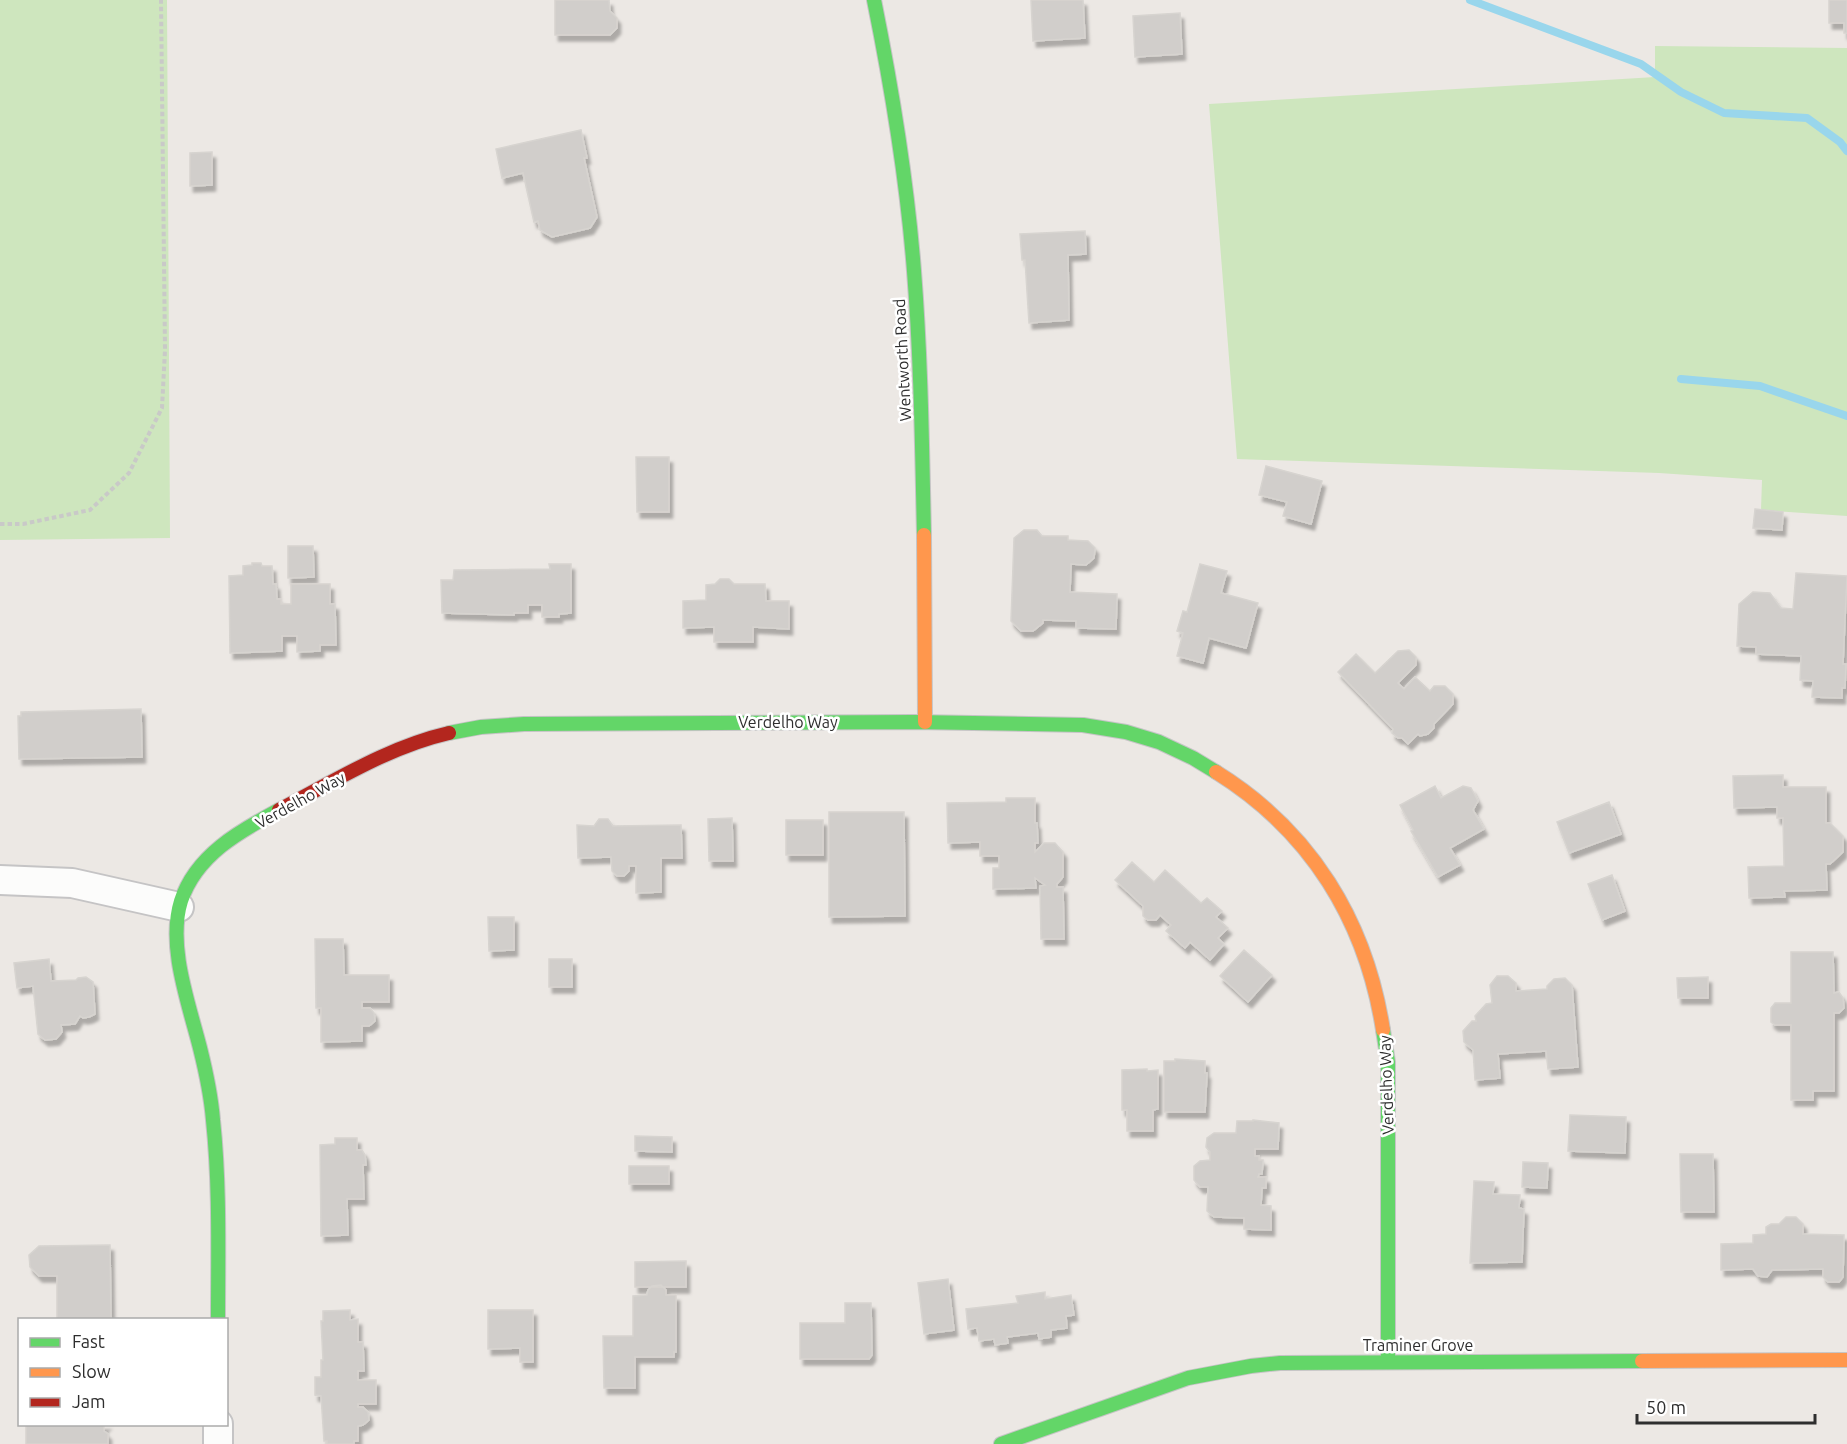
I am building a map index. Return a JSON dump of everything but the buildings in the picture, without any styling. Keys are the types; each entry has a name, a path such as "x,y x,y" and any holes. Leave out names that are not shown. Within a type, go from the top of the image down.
{"street":[{"name":"Wentworth Road","path":"874,0 898,133 916,298 922,437 925,722"},
{"name":"Verdelho Way","path":"218,1318 216,1144 207,1081 178,947 179,907 190,881 204,863 230,838 364,764 438,735 463,730 524,724 925,722 1074,724 1129,733 1155,742 1181,753 1236,785 1294,836 1326,877 1351,918 1369,966 1383,1018 1388,1062 1388,1362"},
{"path":"0,880 72,883 179,907"},
{"name":"Traminer Grove","path":"1001,1444 1152,1390 1218,1371 1280,1363 1847,1360"},
{"path":"218,1426 218,1444"}],"path":[{"path":"0,524 23,524 90,510 129,473 162,408 165,350 161,0"}],"green space":[{"path":"0,0 167,0 170,538 0,540"},
{"path":"1655,46 1847,48 1847,516 1761,510 1762,480 1659,473 1237,459 1209,104 1655,77"}],"waterway":[{"path":"1470,0 1641,64 1681,92 1724,113 1807,118 1840,142 1847,151"},
{"path":"1681,379 1760,386 1847,416"}],"traffic: fast":[{"path":"874,0 898,135 911,237 920,370 924,535"},
{"path":"449,733 481,727 524,724 914,722 1083,725 1126,732 1159,742 1216,772"},
{"path":"218,1318 218,1195 212,1111 204,1066 181,975 177,918 188,885 208,858 235,836 279,810"},
{"path":"1383,1030 1388,1062 1388,1362"},
{"path":"1001,1444 1188,1378 1251,1366 1280,1363 1642,1361"}],"traffic: slow":[{"path":"924,535 925,722"},
{"path":"1216,772 1250,796 1280,822 1329,882 1348,916 1363,952 1375,990 1383,1030"},
{"path":"1642,1361 1847,1360"}],"traffic: jam":[{"path":"279,810 383,756 426,739 449,733"}]}
